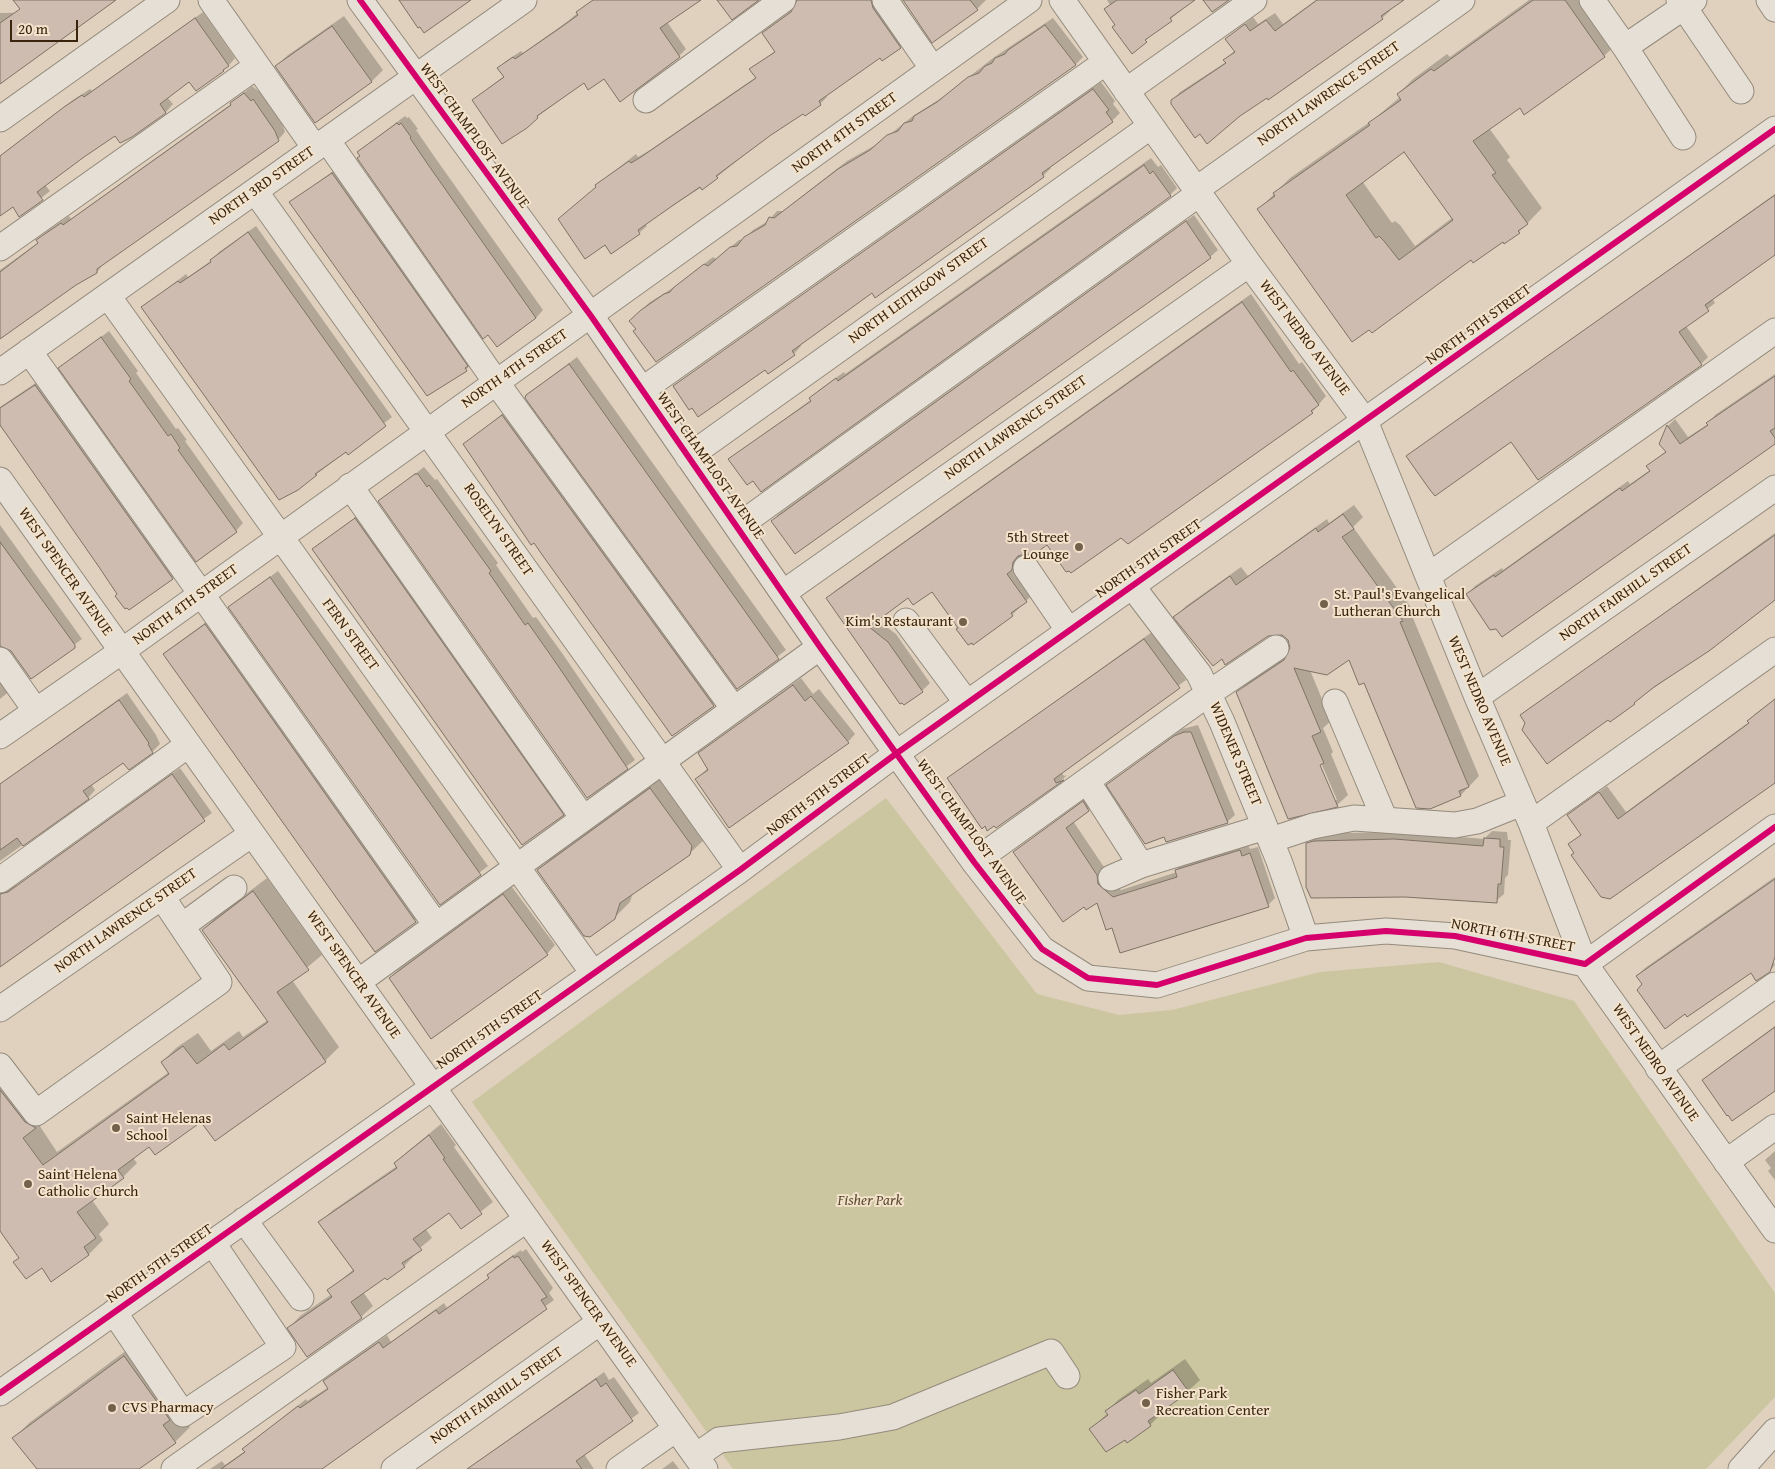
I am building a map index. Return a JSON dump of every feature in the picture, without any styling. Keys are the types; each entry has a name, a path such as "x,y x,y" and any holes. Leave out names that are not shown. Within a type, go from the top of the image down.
{"street":[{"path":"0,119 167,0"},
{"path":"212,0 257,66 321,144 734,709"},
{"name":"WEST CHAMPLOST AVENUE","path":"360,0 590,316 820,647 898,753 974,862 1040,946"},
{"name":"NORTH 3RD STREET","path":"0,372 524,0"},
{"path":"646,100 783,0"},
{"path":"885,0 934,69"},
{"name":"NORTH 4TH STREET","path":"0,736 122,651 426,431 590,316 1030,0"},
{"name":"WEST NEDRO AVENUE","path":"1062,0 1248,264 1365,421 1526,813 1585,964 1775,1230"},
{"path":"1126,91 1254,0"},
{"name":"NORTH LAWRENCE STREET","path":"737,527 1462,0"},
{"path":"1592,0 1683,137"},
{"path":"1768,0 1775,9"},
{"path":"1625,47 1685,2 1741,91"},
{"path":"642,390 1106,62"},
{"path":"0,248 257,66"},
{"name":"NORTH LEITHGOW STREET","path":"688,457 1151,126"},
{"name":"NORTH 5TH STREET","path":"0,1393 740,870 967,703 1775,129"},
{"name":"ROSELYN STREET","path":"255,191 740,870"},
{"name":"NORTH LAWRENCE STREET","path":"783,592 1248,264"},
{"name":"FERN STREET","path":"108,296 593,973"},
{"path":"1428,576 1775,331"},
{"path":"29,352 436,925"},
{"name":"WEST SPENCER AVENUE","path":"0,480 701,1463"},
{"path":"350,486 583,818"},
{"name":"NORTH FAIRHILL STREET","path":"1477,697 1775,488"},
{"path":"1026,568 1069,631"},
{"name":"WIDENER STREET","path":"1132,586 1200,674 1268,834 1306,938"},
{"path":"906,621 967,703"},
{"path":"358,982 820,647"},
{"path":"974,862 1209,693 1276,648"},
{"path":"1111,878 1141,865 1268,834 1341,819 1455,825 1526,813 1775,650"},
{"path":"0,660 36,711"},
{"path":"1334,702 1385,820"},
{"path":"0,880 188,745"},
{"path":"1087,781 1141,865"},
{"name":"NORTH 6TH STREET","path":"1040,946 1088,978 1157,985 1306,938 1386,931 1455,936 1585,964 1775,827"},
{"name":"NORTH LAWRENCE STREET","path":"0,1009 252,834"},
{"path":"182,926 234,888"},
{"path":"0,1066 36,1113 220,982 162,897"},
{"path":"1658,1068 1775,985"},
{"path":"1726,1162 1775,1127"},
{"path":"174,1469 527,1219"},
{"path":"244,1220 301,1298"},
{"path":"114,1312 183,1414 283,1347 212,1242"},
{"name":"NORTH FAIRHILL STREET","path":"394,1469 600,1322"},
{"path":"701,1463 719,1440 839,1427 893,1417 1051,1352 1067,1376"},
{"path":"619,1469 676,1429"},
{"path":"1741,1469 1775,1431"}],"green space":[{"name":"Fisher Park","path":"886,798 1037,994 1119,1015 1172,1010 1320,972 1439,962 1574,1001 1775,1293 1775,1397 1706,1469 733,1469 472,1102"}],"building":[{"path":"13,0 116,0 0,84 0,23 20,9"},
{"path":"399,0 471,0 424,33 420,27 418,28"},
{"path":"593,0 701,0 660,28 680,57 620,102 604,79 588,90 584,83 537,116 538,118 527,128 502,144 472,100 504,77 497,68 513,57 515,59 560,28 578,15 576,12"},
{"path":"717,0 759,0 732,20"},
{"path":"797,0 871,0 873,8 901,48 882,61 880,58 819,101 821,105 805,116 803,114 771,135 716,176 718,178 702,190 700,187 638,230 640,234 611,254 605,245 585,259 558,219 596,187 595,185 629,161 631,163 641,157 756,78 749,69 775,52 762,33 791,12"},
{"path":"903,0 970,0 978,10 932,43"},
{"path":"1117,0 1195,0 1170,18 1172,21 1145,40 1147,42 1132,54 1112,27 1115,25 1104,9"},
{"path":"1203,0 1229,0 1212,12"},
{"path":"1317,0 1404,0 1381,16 1383,19 1268,100 1267,98 1240,116 1207,144 1200,134 1195,138 1171,104 1171,100 1226,63 1223,60 1235,52 1225,39 1245,24 1250,31 1266,20 1275,31"},
{"path":"1533,0 1565,0 1605,57 1524,115 1520,108 1473,141 1496,173 1492,175 1528,224 1518,231 1520,233 1504,244 1503,242 1473,263 1471,260 1372,333 1369,330 1352,342 1257,209 1275,196 1273,193 1370,125 1368,123 1401,100 1397,94 1431,69 1434,71","holes":["1404,152 1453,220 1399,260 1379,236 1376,238 1346,195"]},
{"path":"195,18 229,66 196,91 189,82 160,104 166,113 132,137 120,143 115,136 84,157 37,192 43,200 19,217 13,207 0,216 0,156 64,107 82,95 84,97"},
{"path":"1045,25 1076,65 656,362 633,331 636,329 629,321 641,310 670,292 704,264 708,266 730,247 737,246 744,237 765,225 769,217 774,218 838,169 870,150 887,135 898,131 904,123 912,121 914,116 937,102 968,77 979,73 985,66 992,63 995,58 1005,54"},
{"path":"332,26 372,82 315,123 275,66"},
{"path":"1093,89 1109,110 1106,112 1113,122 1042,173 1044,177 875,298 872,293 792,351 795,355 768,374 765,370 698,417 692,408 689,410 673,386"},
{"path":"244,93 251,101 253,99 275,131 279,141 97,269 97,273 76,285 0,339 0,272 38,243 36,240 61,223 63,225 231,105 230,103"},
{"path":"397,123 399,125 401,123 411,137 429,166 536,318 497,347 488,335 483,339 357,158 360,156 357,152"},
{"path":"1144,165 1150,174 1153,171 1171,196 761,492 753,481 747,485 728,459 811,401 809,398 836,378 838,381"},
{"path":"332,173 468,366 465,368 467,371 427,396 289,202"},
{"path":"1775,195 1775,255 1705,305 1709,311 1679,332 1702,365 1538,480 1511,442 1435,496 1406,456"},
{"path":"1186,221 1211,258 795,554 771,521"},
{"path":"248,232 386,426 348,455 346,452 315,474 317,475 298,490 279,500 141,307 178,281 180,283 211,262 210,260"},
{"path":"1242,302 1291,372 1293,370 1319,405 1311,411 1313,413 1128,544 1121,538 1071,573 1069,571 1066,572 1047,545 1033,555 1025,554 1018,556 1013,562 1012,570 1007,574 1027,602 1011,613 1013,616 973,645 972,643 968,645 932,592 913,605 908,598 869,627 888,642 923,692 904,705 900,704 826,598"},
{"path":"101,337 131,379 129,381 168,436 171,434 180,448 178,450 237,532 196,562 58,368"},
{"path":"569,364 779,659 737,689 525,398 526,395"},
{"path":"1775,376 1775,428 1770,431 1775,438 1775,444 1502,637 1496,629 1490,630 1466,594 1494,575 1495,577 1620,488 1622,491 1650,471 1646,466 1666,452 1659,444 1667,425 1680,444 1708,425 1706,423"},
{"path":"35,385 173,579 129,610 125,609 115,596 117,594 99,567 0,425 0,408"},
{"path":"502,415 714,706 672,736 534,543 531,545 463,444"},
{"path":"415,474 418,474 427,487 429,485 491,571 489,573 525,625 528,623 554,660 628,769 587,798 378,501"},
{"path":"1343,514 1354,529 1342,537 1403,621 1400,622 1469,787 1459,791 1461,796 1430,809 1416,808 1364,683 1359,685 1349,660 1327,675 1294,668 1321,732 1312,736 1324,763 1320,765 1338,807 1288,819 1236,692 1284,660 1290,648 1288,640 1282,635 1268,636 1225,665 1222,659 1213,666 1173,617 1230,576 1236,585 1316,528 1318,532"},
{"path":"355,518 564,815 522,845 312,549"},
{"path":"1775,535 1775,600 1709,651 1654,687 1610,722 1608,720 1547,764 1522,730 1525,723 1520,715"},
{"path":"0,542 75,645 75,648 31,679 11,651 0,646"},
{"path":"270,577 481,875 440,905 228,607"},
{"path":"205,624 416,922 375,952 163,654"},
{"path":"1144,639 1180,688 1054,779 1056,783 1064,780 996,828 994,826 987,831 985,826 982,829 947,778"},
{"path":"793,685 805,701 811,696 849,743 729,828 695,779 708,770 698,753"},
{"path":"1775,699 1775,783 1610,899 1601,897 1571,855 1574,853 1568,844 1581,835 1567,815 1599,792 1618,819 1749,723 1747,721"},
{"path":"119,700 149,743 153,753 129,770 123,763 83,791 89,799 23,846 17,838 0,850 0,784"},
{"path":"1184,732 1191,732 1228,823 1166,842 1164,837 1145,844 1106,785 1174,736"},
{"path":"172,774 205,821 0,967 0,894 8,892"},
{"path":"650,788 692,846 690,855 620,903 615,919 590,937 584,936 537,870"},
{"path":"1083,801 1089,811 1066,828 1097,875 1098,884 1113,897 1177,877 1175,870 1240,850 1242,856 1250,853 1269,907 1120,953 1112,928 1106,930 1097,903 1086,910 1084,907 1063,922 1013,852"},
{"path":"1484,838 1500,839 1500,847 1504,847 1501,884 1498,884 1497,903 1405,897 1311,898 1306,887 1306,843 1314,841 1394,839 1483,846"},
{"path":"1775,879 1775,957 1770,972 1756,981 1751,973 1687,1017 1685,1014 1665,1029 1637,990 1642,984 1636,976"},
{"path":"253,891 309,970 277,992 326,1062 215,1141 201,1122 155,1155 149,1147 118,1170 124,1178 77,1212 96,1238 84,1247 89,1255 51,1282 42,1268 26,1279 13,1262 19,1258 0,1231 0,1090 25,1122 36,1128 23,1138 43,1165 169,1074 161,1062 183,1046 197,1064 224,1044 229,1050 268,1022 202,930"},
{"path":"503,894 548,955 431,1039 389,978"},
{"path":"1775,1027 1775,1091 1732,1121 1702,1080"},
{"path":"429,1135 445,1158 443,1159 482,1214 461,1229 449,1213 413,1239 422,1250 402,1263 405,1267 387,1280 385,1278 351,1302 362,1318 307,1357 287,1328 332,1297 327,1290 354,1271 318,1222 397,1168 394,1163"},
{"path":"513,1256 514,1258 518,1256 547,1297 541,1300 547,1309 322,1469 221,1469 245,1452 242,1449 298,1406 300,1408 328,1389 323,1381 379,1342 383,1348 436,1310 439,1314 489,1278 487,1275"},
{"name":"CVS Pharmacy","path":"124,1356 170,1420 163,1425 176,1443 139,1469 37,1469 12,1438"},
{"name":"Fisher Park Recreation Center","path":"1173,1370 1189,1392 1148,1421 1151,1426 1127,1443 1125,1440 1106,1452 1089,1429 1108,1415 1105,1411 1136,1390 1139,1394"},
{"path":"596,1379 601,1387 606,1383 633,1421 576,1461 582,1469 467,1469"}],"cycle path":[{"path":"360,0 591,316 820,647 974,862 1042,949 1088,978 1157,985 1306,938 1386,931 1455,936 1585,964 1775,827"},
{"path":"0,1393 740,870 897,753 1775,129"}],"place":[{"name":"5th Street Lounge","path":"1079,547"},
{"name":"St. Paul's Evangelical Lutheran Church","path":"1324,604"},
{"name":"Kim's Restaurant","path":"963,622"},
{"name":"Saint Helenas School","path":"116,1128"},
{"name":"Saint Helena Catholic Church","path":"28,1184"},
{"name":"Fisher Park Recreation Center","path":"1146,1403"},
{"name":"CVS Pharmacy","path":"112,1408"}]}
